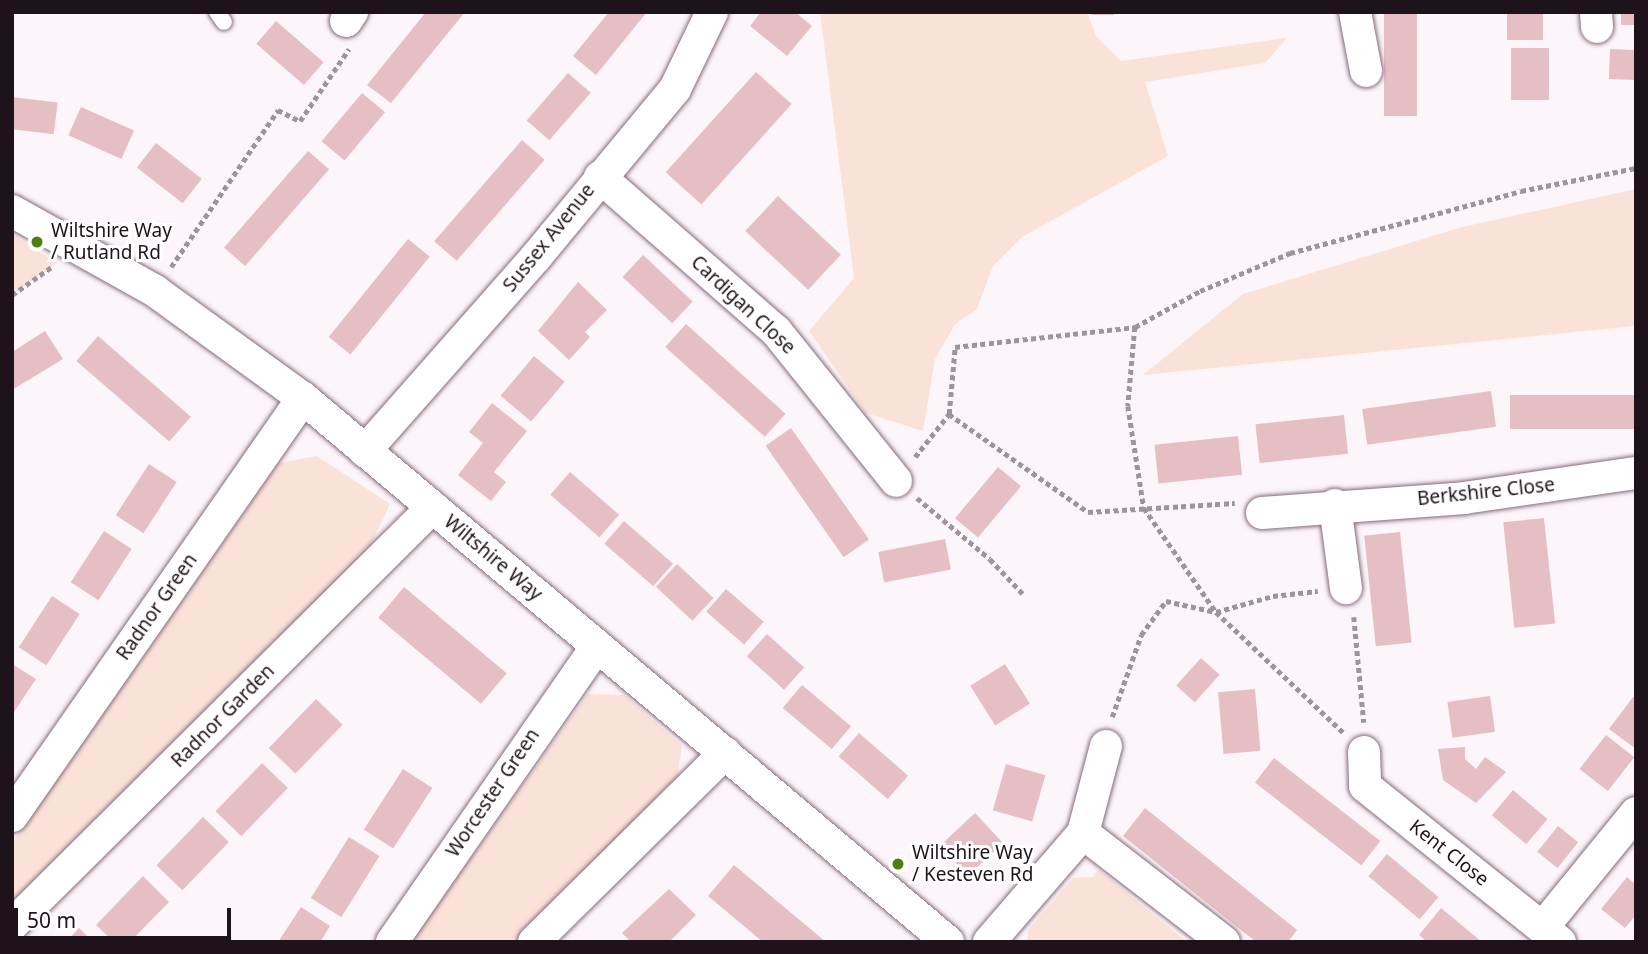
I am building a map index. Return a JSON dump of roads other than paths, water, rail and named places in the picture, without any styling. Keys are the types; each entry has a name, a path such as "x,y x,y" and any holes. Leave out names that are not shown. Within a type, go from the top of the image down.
{"street":[{"name":"Sussex Avenue","path":"365,451 536,257 675,89 712,12"},
{"path":"1355,12 1366,71"},
{"name":"Cardigan Close","path":"600,177 776,331 896,481"},
{"name":"Wiltshire Way","path":"12,211 79,246 155,291 303,398 948,942"},
{"name":"Radnor Green","path":"12,816 303,398"},
{"name":"Berkshire Close","path":"1262,513 1335,505 1464,498 1636,473"},
{"path":"1335,505 1346,588"},
{"name":"Radnor Garden","path":"12,925 433,507"},
{"name":"Worcester Green","path":"392,942 597,646"},
{"path":"989,942 1083,833 1106,746"},
{"name":"Kent Close","path":"1364,752 1365,786 1551,934"},
{"path":"534,942 725,753"},
{"path":"1551,934 1636,813"},
{"path":"1083,833 1224,942"}],"place":[{"name":"Wiltshire Way / Rutland Rd","path":"37,242"},
{"name":"Wiltshire Way / Kesteven Rd","path":"898,864"}]}
